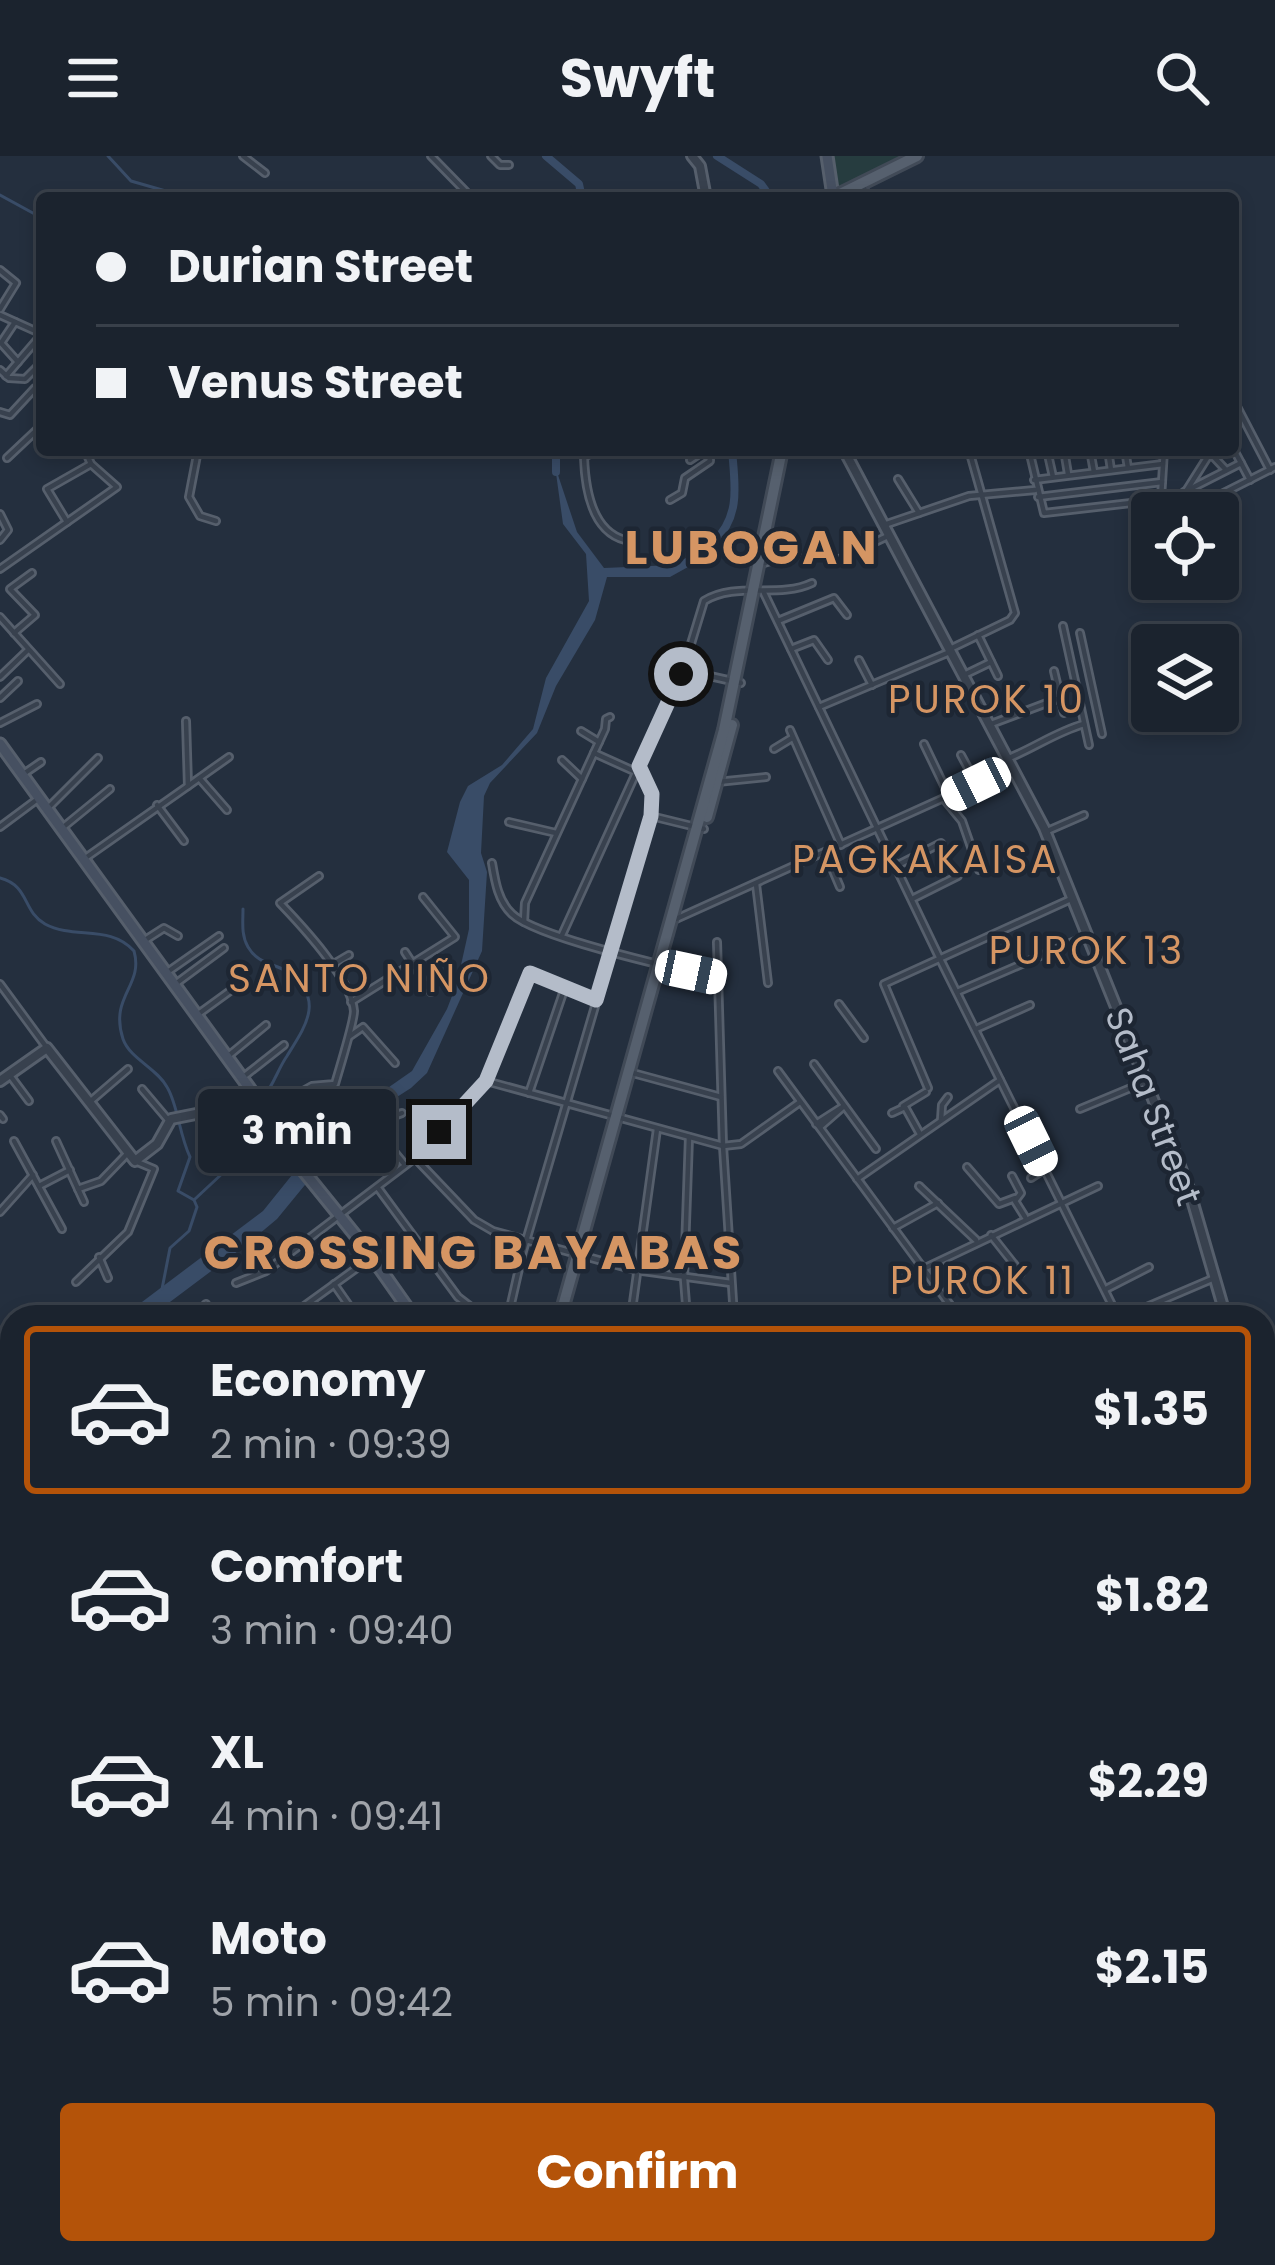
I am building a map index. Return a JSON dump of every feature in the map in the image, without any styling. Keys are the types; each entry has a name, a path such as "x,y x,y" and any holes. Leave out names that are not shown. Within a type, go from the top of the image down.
{"main road":[{"path":"826,156 832,192"},
{"path":"842,192 917,156"},
{"path":"759,592 783,456"},
{"path":"567,1305 700,828 759,592 783,456"},
{"path":"700,828 717,782 737,682"},
{"path":"0,744 253,1093 296,1163 406,1305"}],"street":[{"path":"243,156 265,173"},
{"path":"431,156 466,192"},
{"path":"491,156 500,165 509,165"},
{"path":"692,156 700,166 705,192"},
{"path":"861,181 866,192"},
{"path":"0,269 16,283 0,312 36,331"},
{"path":"15,322 1,343 18,362"},
{"path":"6,376 36,341"},
{"path":"25,379 36,368"},
{"path":"0,370 35,388 10,415 0,412"},
{"path":"1227,492 1273,469 1239,409"},
{"path":"7,458 36,431"},
{"path":"0,569 117,487 88,456"},
{"path":"197,456 189,497 200,516 216,520"},
{"path":"584,456 586,489 601,524 625,541"},
{"path":"690,460 697,456"},
{"path":"670,500 682,493 685,478 710,461 709,456"},
{"name":"Saha Street","path":"847,456 1045,832 1188,1186 1222,1305"},
{"path":"819,706 951,650 1014,615 971,456"},
{"path":"1030,456 1042,513 1131,502"},
{"path":"1048,456 1053,477"},
{"path":"1065,456 1068,476"},
{"path":"1091,456 1094,472"},
{"path":"1109,456 1112,470"},
{"path":"1126,456 1128,468"},
{"path":"1161,492 1164,456"},
{"path":"1184,492 1208,456"},
{"path":"1214,456 1226,470"},
{"path":"1237,456 1250,480"},
{"path":"1184,492 1241,463"},
{"path":"67,522 47,489 91,464"},
{"path":"1034,480 1163,464"},
{"path":"898,478 919,513"},
{"path":"837,560 919,513 969,496 1162,482"},
{"path":"0,540 8,530 1,516"},
{"path":"764,562 797,553"},
{"path":"14,634 35,615 10,590 32,573"},
{"path":"562,935 683,670 704,601 717,594 812,583"},
{"path":"759,592 778,621 1114,1305"},
{"path":"778,621 835,598 848,615"},
{"path":"0,616 60,684"},
{"path":"1063,626 1089,745"},
{"path":"1080,633 1102,734"},
{"path":"978,635 998,676"},
{"path":"791,649 817,640 828,660"},
{"path":"0,677 28,650"},
{"path":"859,660 872,686"},
{"path":"964,675 992,662"},
{"path":"683,670 737,682"},
{"path":"1054,671 1064,713"},
{"path":"0,698 18,682"},
{"path":"991,724 1060,698"},
{"path":"0,723 38,704"},
{"path":"1081,709 1095,704"},
{"path":"524,922 524,908 610,718"},
{"path":"186,721 188,786"},
{"path":"675,920 947,798 1039,745 1045,737 1084,724"},
{"path":"581,731 599,742"},
{"path":"774,749 791,734 842,846"},
{"path":"924,744 962,821 979,870"},
{"path":"511,1305 651,816 652,794 638,769 594,753"},
{"path":"962,755 976,784"},
{"path":"83,860 229,757"},
{"path":"46,809 98,758"},
{"path":"562,760 582,778"},
{"path":"22,775 41,762"},
{"path":"717,782 766,777"},
{"path":"200,779 227,810"},
{"path":"61,829 110,789"},
{"path":"0,827 39,798"},
{"path":"157,805 184,841"},
{"path":"1045,832 1084,815"},
{"path":"651,816 700,828"},
{"path":"508,822 557,833"},
{"path":"897,866 941,843"},
{"path":"826,853 839,887"},
{"path":"491,863 502,902 524,922 610,951 717,978"},
{"path":"266,1112 311,1086 335,1084 350,1036 354,1012 332,965 280,903 319,876"},
{"path":"912,899 958,876"},
{"path":"756,884 768,983"},
{"path":"351,1002 454,938 423,897"},
{"path":"892,1113 927,1090 884,984 1072,898"},
{"path":"142,942 164,928 178,936"},
{"path":"957,992 1087,935"},
{"path":"166,973 219,936"},
{"path":"717,942 733,1305"},
{"path":"174,985 224,948"},
{"path":"405,952 431,992"},
{"path":"332,965 349,955"},
{"path":"384,972 388,981"},
{"path":"236,1283 266,1271 415,1158 486,1081 530,973 596,1000"},
{"path":"0,984 126,1154 152,1165 128,1232 76,1282"},
{"path":"529,1093 565,987"},
{"path":"196,1016 230,991"},
{"path":"839,1004 863,1038"},
{"path":"976,1029 1030,1005"},
{"path":"226,1057 266,1025"},
{"path":"350,1036 363,1027 395,1063"},
{"path":"242,1078 284,1046"},
{"path":"0,1081 46,1048"},
{"path":"814,1064 876,1149"},
{"path":"88,1104 128,1069"},
{"path":"778,1071 950,1305"},
{"path":"632,1072 721,1097"},
{"path":"10,1075 29,1102"},
{"path":"857,1179 1002,1079"},
{"path":"486,1081 723,1146 746,1141 800,1102"},
{"path":"1080,1108 1145,1082"},
{"path":"142,1089 174,1119"},
{"path":"135,1161 158,1144 174,1119 226,1108 253,1093"},
{"path":"941,1120 948,1097"},
{"path":"818,1126 844,1106"},
{"path":"903,1106 920,1134"},
{"path":"402,1113 391,1117 385,1133 394,1138 392,1149 405,1166"},
{"path":"236,1168 260,1137 276,1128"},
{"path":"632,1305 657,1129"},
{"path":"686,1305 688,1137"},
{"path":"14,1141 62,1229"},
{"path":"56,1141 84,1202"},
{"path":"78,1189 101,1181 126,1154"},
{"path":"415,1158 474,1220 527,1241 635,1270 731,1283"},
{"path":"967,1167 999,1204 1021,1193 1012,1176"},
{"path":"1031,1178 1045,1169"},
{"path":"39,1186 70,1170"},
{"path":"0,1212 33,1175"},
{"path":"920,1186 977,1241"},
{"path":"923,1269 1098,1186"},
{"path":"378,1187 468,1305"},
{"path":"1016,1198 1026,1219"},
{"path":"892,1228 938,1203"},
{"path":"991,1235 1021,1274"},
{"path":"99,1257 107,1278"},
{"path":"310,1305 372,1257"},
{"path":"1105,1290 1149,1267"},
{"path":"1149,1305 1214,1277"},
{"path":"334,1284 349,1305"}],"green space":[{"path":"829,156 908,156 834,191"}],"water":[{"path":"555,466 577,532 604,568 674,565 718,539 670,577 607,577 595,620 556,686 537,733 490,783 484,796 481,853 487,872 482,951 427,1073 355,1124 277,1219 246,1245 166,1305 138,1305 263,1211 329,1129 412,1071 447,1009 469,929 469,880 447,852 460,802 468,786 502,765 533,729 546,678 589,601 586,554 563,524"}],"waterway":[{"path":"108,156 131,181 169,192"},
{"path":"546,156 579,184 581,192"},
{"path":"717,156 767,192"},
{"path":"0,195 36,215"},
{"path":"556,456 556,472"},
{"path":"713,543 732,511 732,456"},
{"path":"0,878 16,887 45,924 114,938 134,951 135,973 120,1012 123,1039 171,1094 190,1157 178,1191 197,1207 189,1231 170,1248 162,1289"},
{"path":"243,909 248,947 256,957 300,982 309,1003 300,1034 263,1098"},
{"path":"195,1199 225,1171 236,1130 256,1105"}],"district":[{"name":"LUBOGAN","path":"752,547"},
{"name":"PUROK 10","path":"987,699"},
{"name":"PAGKAKAISA","path":"926,859"},
{"name":"PUROK 13","path":"1087,950"},
{"name":"SANTO NIÑO","path":"360,978"},
{"name":"CROSSING BAYABAS","path":"474,1252"},
{"name":"PUROK 11","path":"983,1280"}],"route":[{"path":"439,1132 486,1081 530,973 596,1000 651,816 652,794 639,766 681,674"}]}
